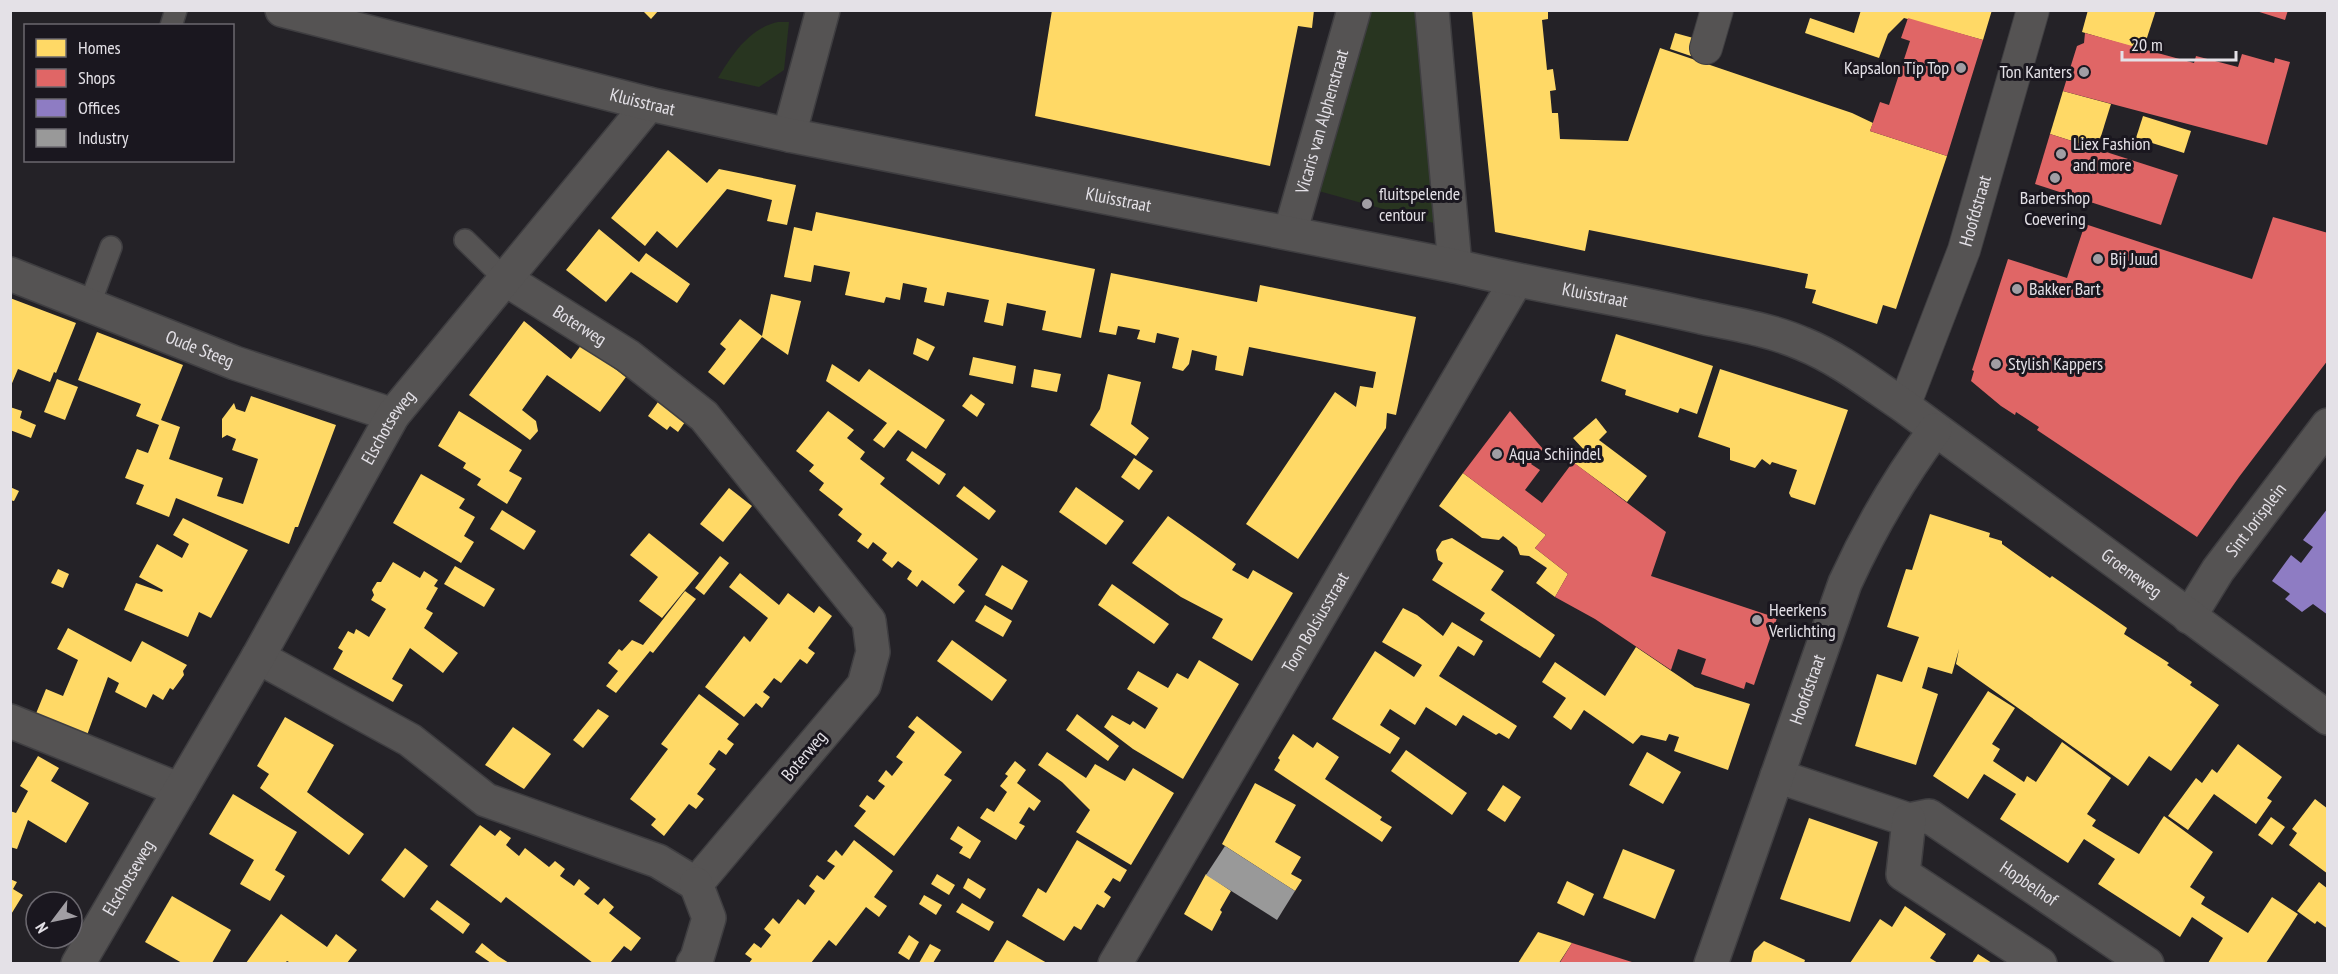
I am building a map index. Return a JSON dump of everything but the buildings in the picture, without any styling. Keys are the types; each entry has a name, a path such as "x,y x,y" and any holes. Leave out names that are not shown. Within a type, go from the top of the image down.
{"street":[{"name":"Kluisstraat","path":"282,10 649,104 789,135 1290,232 1768,332 1802,343 1835,359 1935,430"},
{"path":"789,135 823,10"},
{"name":"Vicaris van Alphenstraat","path":"1290,232 1354,10"},
{"path":"1431,10 1455,266"},
{"path":"1706,48 1717,10"},
{"name":"Hoofdstraat","path":"1904,406 1964,250 2033,10"},
{"name":"Elschotseweg","path":"78,963 258,657 393,416 649,104"},
{"name":"Oude Steeg","path":"10,274 235,363 393,416"},
{"name":"Boterweg","path":"505,279 628,356 704,416 869,621 873,652 864,685 696,884"},
{"name":"Toon Bolsiusstraat","path":"1115,963 1516,281"},
{"name":"Sint Jorisplein","path":"2189,617 2218,570 2328,425"},
{"name":"Hoofdstraat","path":"1711,963 1845,583 1864,541 1896,484 1935,430"},
{"name":"Groeneweg","path":"1935,430 2328,718"},
{"path":"258,657 410,740 486,800 658,861 696,884 709,918 697,958 693,963"},
{"path":"10,721 180,790"},
{"name":"Hopbelhof","path":"1777,776 1909,820 1929,816 2147,963"},
{"path":"1909,820 1903,874 2040,963"}],"lane":[{"path":"465,240 505,279"},
{"path":"89,306 111,247"}],"green space":[{"path":"1366,11 1423,11 1441,225 1315,190"},
{"path":"778,22 789,22 784,70 759,87 718,78 729,60 750,36"}],"place":[{"name":"Kapsalon Tip Top","path":"1961,68"},
{"name":"Ton Kanters","path":"2084,72"},
{"name":"Liex Fashion and more","path":"2061,154"},
{"name":"Barbershop Coevering","path":"2055,178"},
{"name":"fluitspelende centour","path":"1367,204"},
{"name":"Bij Juud","path":"2098,259"},
{"name":"Bakker Bart","path":"2017,289"},
{"name":"Stylish Kappers","path":"1996,364"},
{"name":"Aqua Schijndel","path":"1497,454"},
{"name":"Heerkens Verlichting","path":"1757,620"}]}
